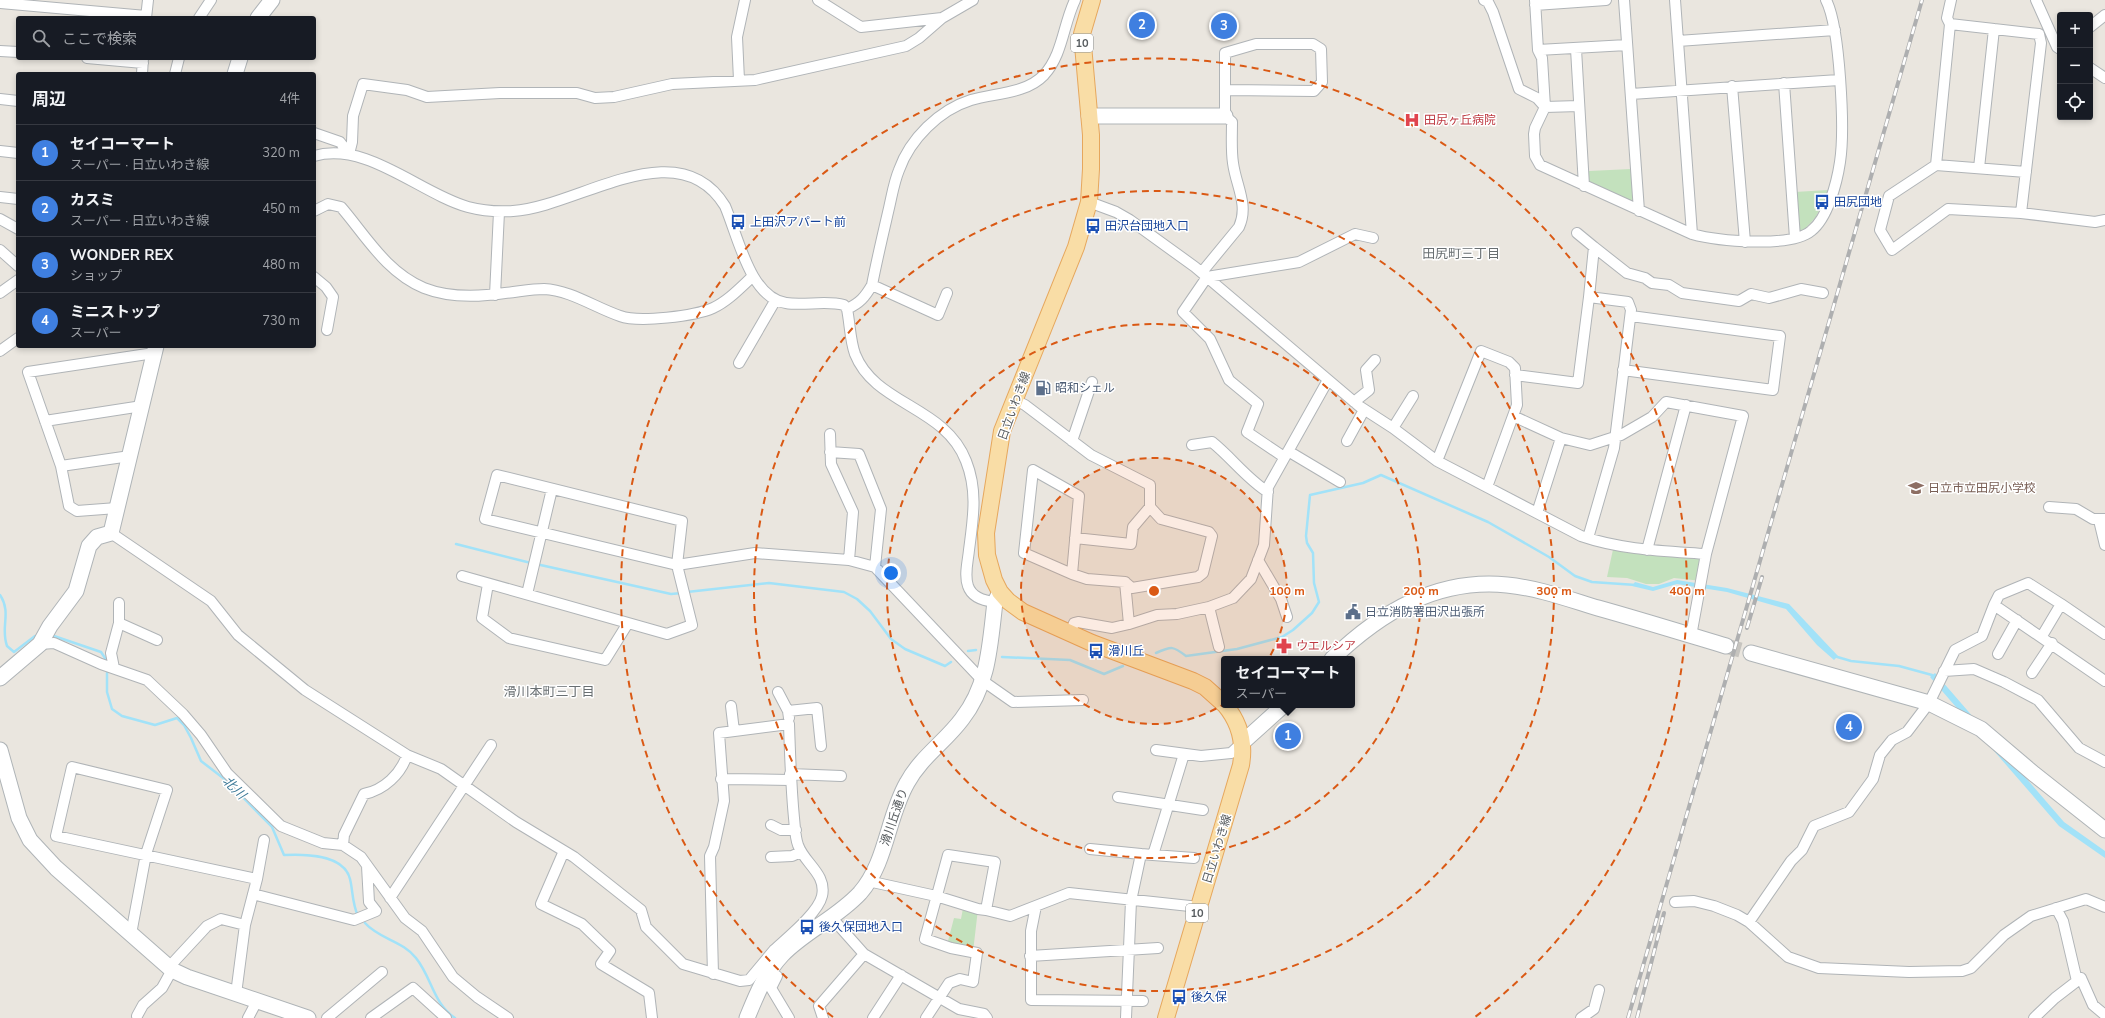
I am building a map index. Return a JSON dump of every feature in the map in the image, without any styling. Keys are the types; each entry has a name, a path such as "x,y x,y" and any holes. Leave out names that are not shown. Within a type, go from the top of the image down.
{"main road":[{"name":"日立いわき線","path":"1092,0 1082,34 1089,116 1091,169 1089,202 1076,247 1014,400 1000,439 986,533 989,564 998,597 1008,601 1023,612 1070,634 1193,681 1205,687 1221,701"},
{"name":"日立いわき線","path":"1166,1018 1239,772 1243,752 1243,742 1237,723 1228,708"}],"street":[{"path":"146,16 148,0"},
{"path":"200,16 211,0"},
{"path":"260,16 272,0"},
{"path":"739,80 737,37 745,0"},
{"path":"818,0 861,27 942,18"},
{"path":"349,154 352,142 353,116 363,84 407,90 427,97 500,92 577,93 596,98 614,97 672,84 755,80 906,46 919,38 942,18 973,0"},
{"path":"847,309 857,305 865,298 872,285 898,170 907,152 927,126 948,110 968,101 1018,90 1043,77 1053,64 1058,53 1069,12 1074,0"},
{"path":"1484,0 1488,2 1494,12 1518,87 1522,91 1537,98 1545,107"},
{"path":"1606,0 1535,2 1538,50 1542,58 1545,107 1535,128 1535,156 1540,165 1692,234 1707,238 1744,242 1795,238 1811,232 1817,226 1833,191 1840,161 1841,147 1839,80 1835,30 1832,14 1826,0"},
{"path":"1624,0 1639,211"},
{"path":"1676,0 1692,234"},
{"path":"1936,165 1950,24 1947,18 1951,0"},
{"path":"2036,0 2058,48"},
{"path":"0,3 136,16"},
{"path":"2093,25 2105,15"},
{"path":"1950,24 2039,34 2041,43 2021,213"},
{"path":"1979,168 1994,29"},
{"path":"1678,41 1835,30"},
{"path":"1225,116 1226,90 1224,53 1256,44 1313,44 1321,49 1322,82 1314,91 1226,90"},
{"path":"1538,50 1627,45"},
{"path":"1576,49 1584,186"},
{"path":"0,51 16,52"},
{"path":"142,72 143,60"},
{"path":"176,72 178,60"},
{"path":"236,72 239,60"},
{"path":"2093,70 2105,78"},
{"path":"1631,94 1839,80"},
{"path":"1784,83 1795,238"},
{"path":"1732,86 1744,242"},
{"path":"0,99 16,101"},
{"path":"1545,107 1579,106"},
{"path":"1089,116 1225,116 1232,122 1233,164 1243,203 1243,219 1239,228 1204,275 1183,312 1210,339 1229,380 1258,404 1247,432 1340,482"},
{"path":"316,134 340,142 349,154"},
{"path":"0,151 16,153"},
{"path":"316,156 337,153 349,154 365,159 467,207 499,212 518,211 646,174 679,172 696,178 719,197 731,219 752,276 759,287 775,301 802,304 844,305 847,309 853,347 863,369 877,384 931,417 948,432 966,460 975,496 967,568 968,587 977,597 998,597"},
{"path":"2026,172 1936,165 1889,196 1880,230 1892,250 1948,209 2021,213 2095,222 2105,220"},
{"path":"0,197 16,199"},
{"path":"1089,202 1116,212 1130,220 1204,275 1364,410 1393,428 1437,461 1588,538 1647,550 1706,554"},
{"path":"316,210 328,204 341,207 391,267 406,278 424,288 461,296 495,295 531,290 555,290 621,316 640,320 698,313 713,308 729,298 752,276"},
{"path":"495,295 499,212"},
{"path":"0,219 16,228"},
{"path":"1577,233 1627,273 1645,278 1652,283 1670,285 1682,293 1739,301 1751,294 1769,298 1801,289 1824,293"},
{"path":"1204,275 1299,262 1355,234 1372,238"},
{"path":"1515,375 1578,383 1594,247"},
{"path":"0,250 16,264"},
{"path":"316,279 326,287 332,297 327,330"},
{"path":"0,293 16,281"},
{"path":"872,285 938,315 947,293"},
{"path":"1588,538 1614,448 1614,437 1632,310 1628,302 1589,297"},
{"path":"739,363 775,301"},
{"path":"1624,370 1774,390 1780,336 1631,316"},
{"path":"0,350 16,339"},
{"path":"111,533 155,350 28,372 61,466 69,506 77,511 117,508"},
{"path":"1437,461 1481,351 1514,365 1517,405 1487,487"},
{"path":"1354,402 1369,390 1366,370 1375,360"},
{"path":"1070,634 1074,623 1078,622 1112,628 1157,615 1177,614 1209,607 1233,598 1251,579 1264,545 1268,487 1328,380"},
{"path":"1072,441 1092,382"},
{"path":"1393,428 1413,396"},
{"path":"1014,400 1025,406 1091,455 1150,485 1150,507 1133,527 1131,544 1076,538"},
{"path":"1513,416 1561,438 1590,445 1614,437 1652,417 1666,402 1743,416 1706,554 1691,636"},
{"path":"45,421 142,406"},
{"path":"1647,550 1686,406"},
{"path":"1347,441 1364,410"},
{"path":"830,434 830,464 853,512 849,560"},
{"path":"1537,513 1561,438"},
{"path":"1192,445 1212,442 1228,455 1256,485 1268,492"},
{"path":"830,452 859,454 881,509 876,567"},
{"path":"61,466 130,456"},
{"path":"1072,574 1079,496 1033,470 1024,553 1072,574 1087,579 1125,582 1132,588 1198,577 1203,573 1212,536 1209,532 1162,519 1150,507"},
{"path":"462,576 667,634 692,625 677,565 682,521 497,475 485,519 677,565 755,552 849,560 876,567 983,681 1014,702 1083,700"},
{"path":"527,594 552,489"},
{"path":"2049,507 2076,509 2093,519 2102,519 2105,545"},
{"path":"0,678 40,644 50,626 76,591 89,546 97,537 111,533"},
{"path":"111,533 211,602 238,635 305,690 407,755 441,769 516,822 564,851 641,910 646,927 684,964 730,980 749,980 778,952 810,915 819,904 822,895 822,882 797,845 790,777 788,711 778,692"},
{"path":"1258,560 1270,579 1287,617"},
{"path":"1125,582 1129,624"},
{"path":"1749,922 1791,861 1802,850 1814,826 1849,812 1873,779 1880,755 1892,740 1907,732 1929,703 1955,650 1982,636 1999,595 2028,583 2105,634"},
{"path":"488,584 482,618 509,638 605,660 628,623"},
{"path":"1336,656 1382,617 1406,603 1433,593 1458,587 1482,584 1506,584 1546,592 1726,646"},
{"name":"滑川丘通り","path":"747,1018 778,952 832,918 860,893 877,866 894,811 906,783 926,756 962,720 974,701 983,681 989,655 998,597"},
{"path":"114,668 111,653 119,623 119,603"},
{"path":"2042,636 2060,604"},
{"path":"1994,605 2105,680"},
{"path":"1209,607 1219,647"},
{"path":"1998,654 2017,620"},
{"path":"119,623 157,640"},
{"path":"40,644 54,643 147,680 183,714 201,735 227,773 281,826 323,843 343,845 360,857 405,918 422,931 453,977 477,997 508,1018"},
{"path":"2032,672 2052,643"},
{"path":"1751,653 1929,703 1981,729 2034,774 2105,830"},
{"path":"1944,671 1974,669 2004,682 2038,700 2079,748 2105,762"},
{"path":"731,706 734,731"},
{"path":"788,711 817,708 821,746"},
{"path":"1156,750 1201,756 1232,753 1281,708"},
{"path":"713,974 710,856 714,847 724,801 721,779 719,733 789,724"},
{"path":"390,898 491,745"},
{"path":"0,750 19,818 30,840 56,868 171,969 187,977 308,1018"},
{"path":"1152,855 1184,754"},
{"path":"343,845 344,834 364,794 374,792 385,786 404,763 407,755"},
{"path":"131,934 146,854 167,790 72,767 56,836 146,854 257,879"},
{"path":"721,779 841,776"},
{"path":"1118,797 1169,803 1203,810"},
{"path":"771,825 781,830 796,830"},
{"path":"236,994 245,925 257,879 264,840"},
{"path":"1090,849 1194,858"},
{"path":"564,851 541,904 582,924 610,951 601,964 650,993 652,1018"},
{"path":"771,857 792,856 801,852"},
{"path":"1126,1018 1131,901 1141,854"},
{"path":"926,1018 939,997 953,980 960,979 973,982 977,953 945,947 926,939 936,896 948,855 996,862 986,910"},
{"path":"253,894 354,920 376,911 369,902 367,866"},
{"path":"868,881 936,896 978,909 1010,916 1069,893 1199,908"},
{"path":"1675,902 1694,901 1714,906 1749,922 1788,957 1819,968 1902,971 1962,971 1971,968 2004,935 2031,916 2086,900 2105,907"},
{"path":"1036,906 1031,930 1031,1000 1143,1001"},
{"path":"2056,908 2063,921 2077,981"},
{"path":"832,918 864,954 959,1009 985,1017"},
{"path":"137,1016 143,1005 162,988 171,969 207,926 221,919 245,925"},
{"path":"1030,956 1158,948"},
{"path":"823,1018 819,1006 864,954"},
{"path":"327,1018 382,972"},
{"path":"769,972 778,976 771,988 789,1018"},
{"path":"873,1018 901,975"},
{"path":"2034,1018 2055,998 2081,978 2093,1005 2105,1015"},
{"path":"371,1018 413,988 446,1018"},
{"path":"1581,1018 1594,1009 1600,990"},
{"path":"248,1018 257,1001"}],"green space":[{"path":"1631,169 1633,200 1628,202 1592,186 1589,182 1589,171"},
{"path":"1828,190 1816,217 1802,232 1798,229 1795,192"},
{"path":"1614,545 1706,554 1702,581 1674,578 1659,584 1646,584 1627,578 1607,577"},
{"path":"964,903 978,909 973,952 947,945 954,918 961,919"}],"water":[{"path":"1677,580 1727,588 1789,604 1838,656 1834,660 1817,645 1786,609 1727,592 1677,584 1653,591 1632,586 1635,582 1653,587"},
{"path":"1935,673 2064,822 2105,851 2105,858 2059,826 1930,677"}],"waterway":[{"path":"1156,653 1172,648 1178,650 1186,656 1237,649 1282,637 1293,630 1312,613 1319,602 1314,583 1313,553 1307,543 1306,536 1310,495 1363,483 1381,475 1488,522 1549,557 1575,576 1592,582 1636,585"},
{"path":"456,544 531,563"},
{"path":"536,564 671,594 682,593"},
{"path":"687,592 769,583 844,592 857,599 870,611 891,639 905,649 945,666 951,662"},
{"name":"北川","path":"0,595 6,614 5,639 7,646 14,652 35,636"},
{"name":"北川","path":"54,636 101,652 107,661"},
{"path":"968,651 976,650"},
{"path":"1834,656 1851,661 1899,666 1932,675"},
{"path":"1002,657 1070,660 1104,674 1123,666"},
{"name":"北川","path":"107,673 107,692 112,709 122,716 155,725 177,718 184,725 201,761 227,781 272,827 284,855 322,857 340,865 346,871 350,879 358,916"},
{"name":"北川","path":"365,923 377,933 411,952 426,974 437,998 455,1018"}],"tunnel":[{"path":"1726,646 1751,653"}],"railway":[{"path":"1628,1018 1922,0"},
{"path":"1747,628 1762,577"},
{"path":"1637,1018 1664,913"}],"place":[{"name":"カスミ","path":"1142,25"},
{"name":"WONDER REX","path":"1224,26"},
{"name":"田尻ヶ丘病院","path":"1412,120"},
{"name":"田尻団地","path":"1822,202"},
{"name":"上田沢アパート前","path":"738,222"},
{"name":"田沢台団地入口","path":"1093,226"},
{"name":"昭和シェル","path":"1043,388"},
{"name":"日立市立田尻小学校","path":"1916,488"},
{"name":"日立消防署田沢出張所","path":"1353,612"},
{"name":"ウエルシア","path":"1284,646"},
{"name":"滑川丘","path":"1096,651"},
{"name":"ミニストップ","path":"1849,727"},
{"name":"セイコーマート","path":"1288,736"},
{"name":"後久保団地入口","path":"807,927"},
{"name":"後久保","path":"1179,997"}],"district":[{"name":"田尻町三丁目","path":"1461,254"},
{"name":"滑川本町三丁目","path":"549,692"}]}
